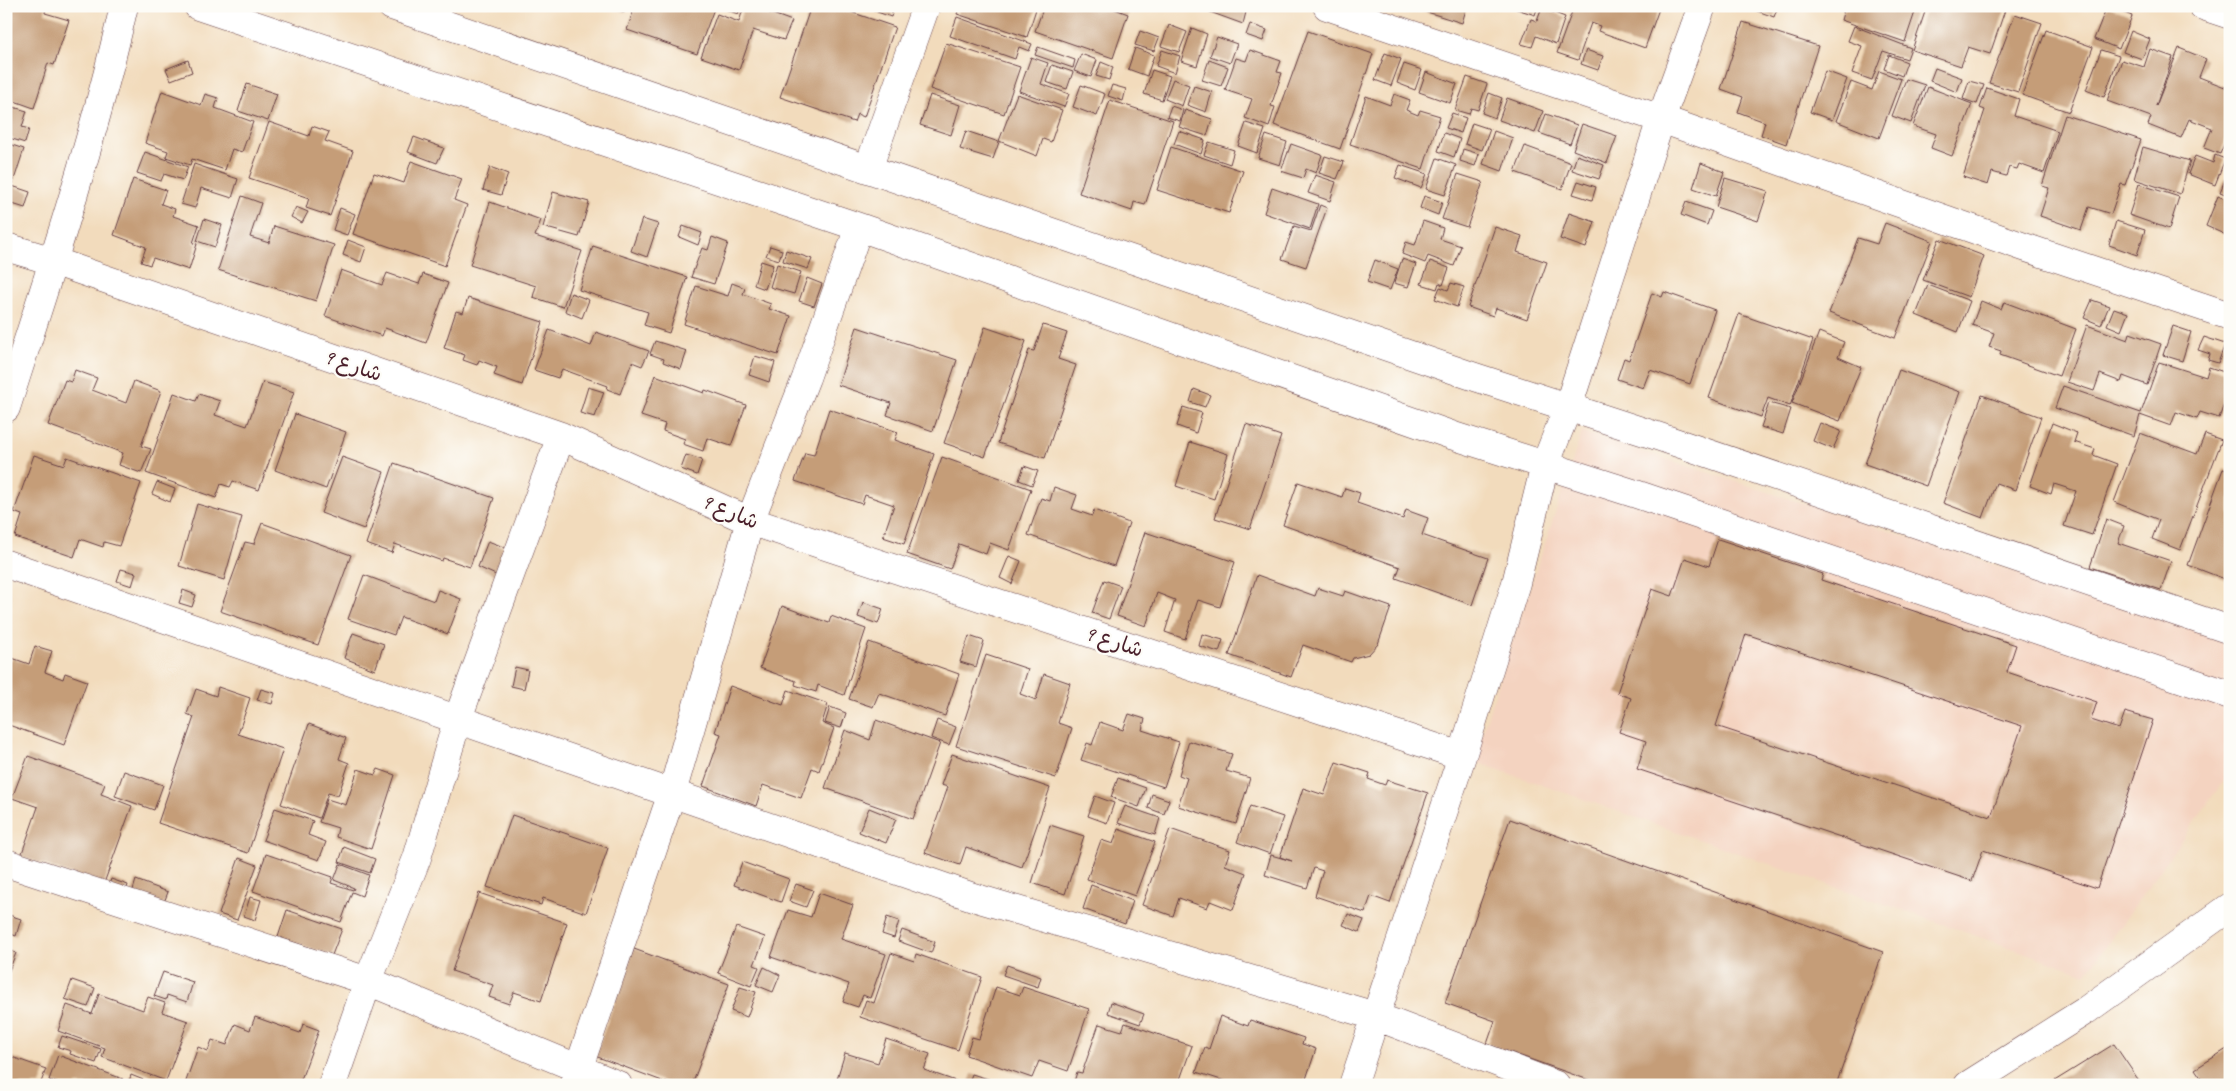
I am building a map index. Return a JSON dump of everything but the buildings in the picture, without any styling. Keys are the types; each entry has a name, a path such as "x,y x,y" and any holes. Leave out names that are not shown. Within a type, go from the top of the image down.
{"street":[{"path":"6,408 53,261 110,67 124,6"},
{"path":"198,6 859,227 1454,436 1546,465 2230,695"},
{"path":"392,6 1568,407 2230,630"},
{"path":"868,169 926,6"},
{"path":"1327,6 1661,119 2024,247 2230,316"},
{"path":"1353,1085 1462,756 1516,583 1546,465 1568,407 1661,119 1702,6"},
{"path":"2203,6 2230,15"},
{"path":"576,1077 672,793 750,521 806,378 859,227"},
{"name":"شارع 9","path":"6,247 53,261 561,436 750,521 1462,756"},
{"path":"332,1085 368,981 417,858 457,721 561,436"},
{"path":"6,564 457,721 973,897 1375,1016 1556,1085"},
{"path":"6,863 368,981 576,1077 618,1085"},
{"path":"1968,1085 2085,1011 2230,906"}],"shaded area":[{"path":"1582,432 2230,641 2230,772 2086,974 1473,761"}]}
